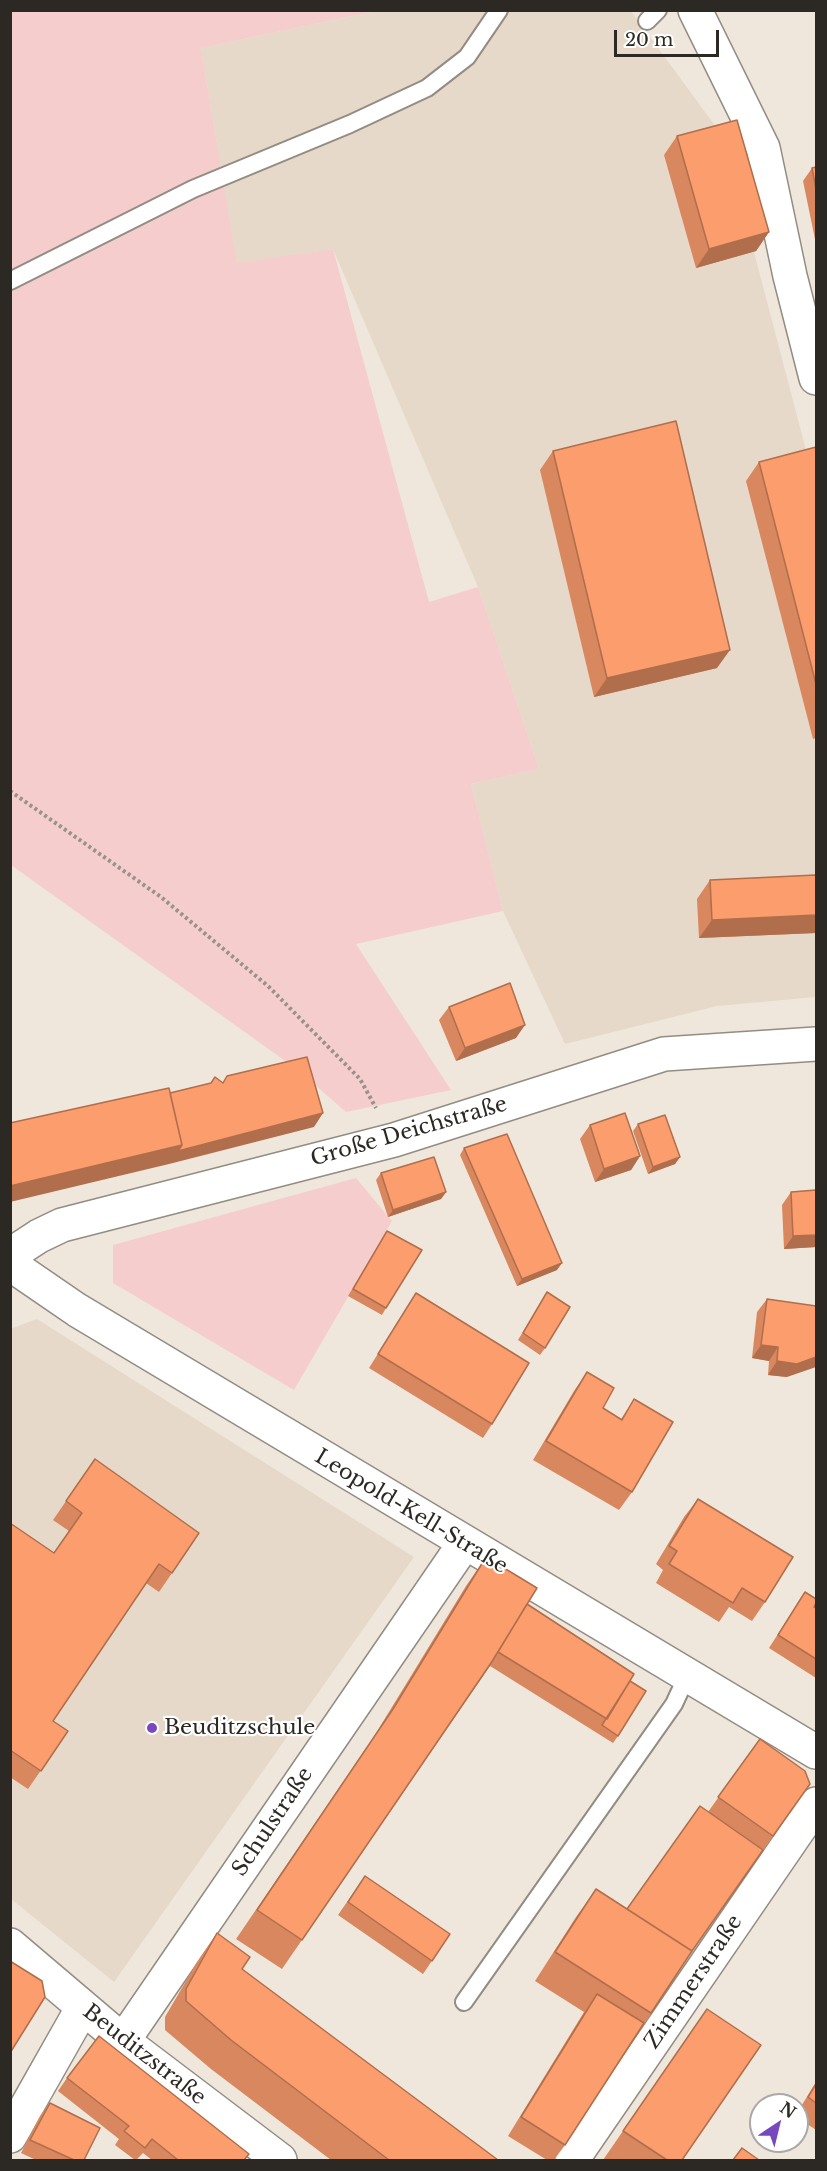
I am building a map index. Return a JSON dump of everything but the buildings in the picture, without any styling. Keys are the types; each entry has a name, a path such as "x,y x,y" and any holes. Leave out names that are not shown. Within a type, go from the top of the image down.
{"street":[{"path":"695,10 763,148 790,276 816,378"},
{"name":"Große Deichstraße","path":"10,1255 39,1236 62,1225 394,1140 664,1054 816,1044"},
{"name":"Leopold-Kell-Straße","path":"10,1264 77,1310 464,1544 816,1752"},
{"name":"Schulstraße","path":"123,2041 464,1544"},
{"name":"Zimmerstraße","path":"572,2160 816,1804"},
{"name":"Beuditzstraße","path":"10,1945 123,2041 280,2160"},
{"path":"10,2136 83,2007"}],"lane":[{"path":"10,280 193,189 350,124 427,88 467,57 499,10"},
{"path":"464,2002 674,1704 687,1676"}],"path":[{"path":"10,791 161,897 268,986 360,1079 394,1140"}],"shaded area":[{"path":"11,11 376,11 201,48 237,263 333,249 429,602 478,587 539,769 471,784 503,911 356,944 451,1090 346,1112 298,1070 11,865"},
{"path":"376,11 631,11 724,138 816,488 816,997 717,1006 565,1044 503,911 471,784 539,769 478,587 333,249 237,264 201,48"},
{"path":"356,1178 392,1221 294,1390 113,1283 113,1245"},
{"name":"Beuditzschule","path":"37,1319 414,1557 114,1982 11,1899 10,1329"}],"place":[{"name":"Beuditzschule","path":"152,1728"}]}
